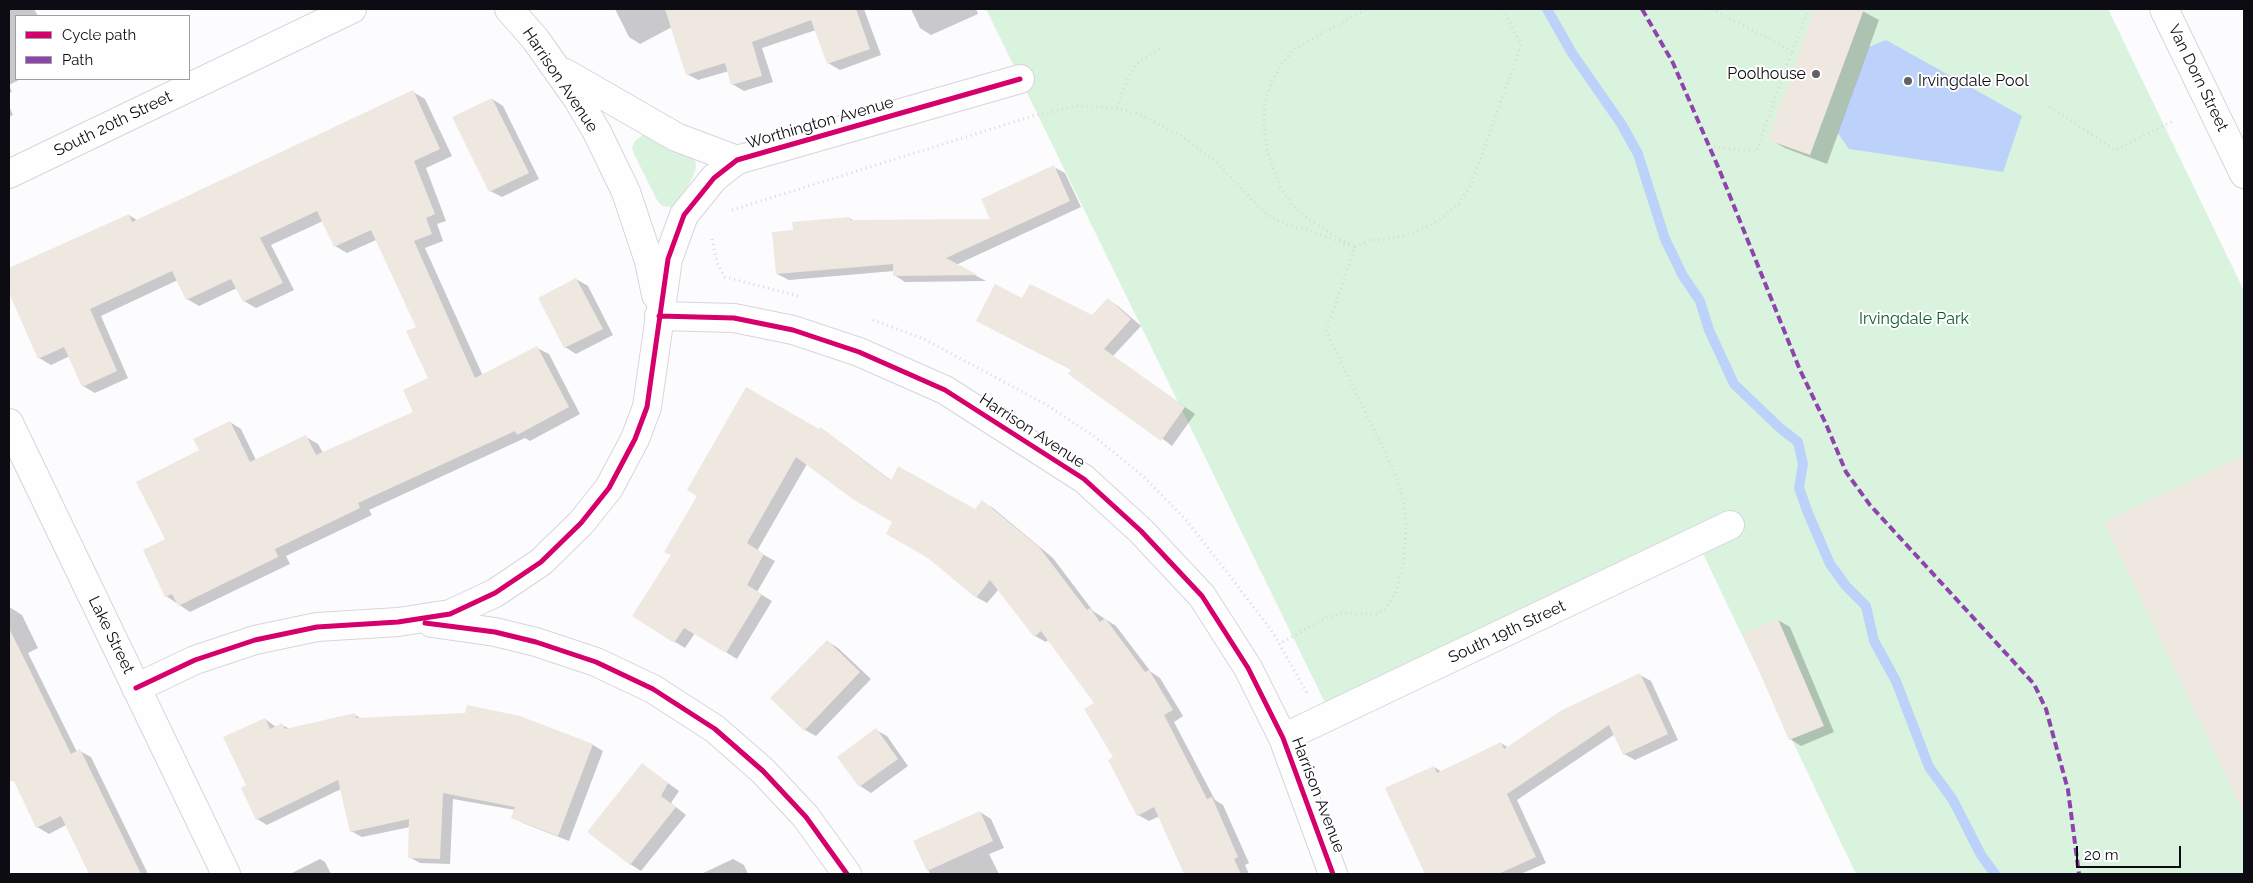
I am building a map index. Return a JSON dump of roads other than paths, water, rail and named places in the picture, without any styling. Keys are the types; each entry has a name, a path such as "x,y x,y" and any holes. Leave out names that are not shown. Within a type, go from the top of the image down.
{"street":[{"name":"South 20th Street","path":"9,174 352,9"},
{"name":"Harrison Avenue","path":"509,9 536,40 577,98 597,132 626,192 649,261 659,316 734,318 793,330 859,352 945,390 1084,480 1141,530 1202,596 1248,668 1283,738 1333,874"},
{"name":"Van Dorn Street","path":"2165,9 2244,174"},
{"name":"Worthington Avenue","path":"555,67 676,137 737,160"},
{"name":"Worthington Avenue","path":"136,688 194,660 255,640 317,627 398,622 450,614 495,593 541,562 582,524 609,488 638,431 647,407 650,391 668,259 684,215 714,178 737,160 1020,79"},
{"name":"Lake Street","path":"9,423 226,874"},
{"name":"South 19th Street","path":"1283,738 1730,526"},
{"path":"398,622 420,622 474,628 536,642 596,662 653,689 715,729 763,771 806,817 847,874"}],"water":[{"name":"Irvingdale Pool","path":"1886,40 2022,116 2003,172 1849,149 1838,133 1869,47"}],"waterway":[{"path":"1547,9 1572,53 1622,125 1638,154 1665,239 1683,276 1700,301 1709,330 1734,384 1780,428 1798,442 1803,464 1799,488 1830,564 1846,586 1866,606 1874,641 1896,681 1929,767 1953,800 1981,855 1995,874"}],"place":[{"name":"Poolhouse","path":"1816,74"},
{"name":"Irvingdale Pool","path":"1908,81"}],"park label":[{"name":"Irvingdale Park","path":"1914,319"}]}
